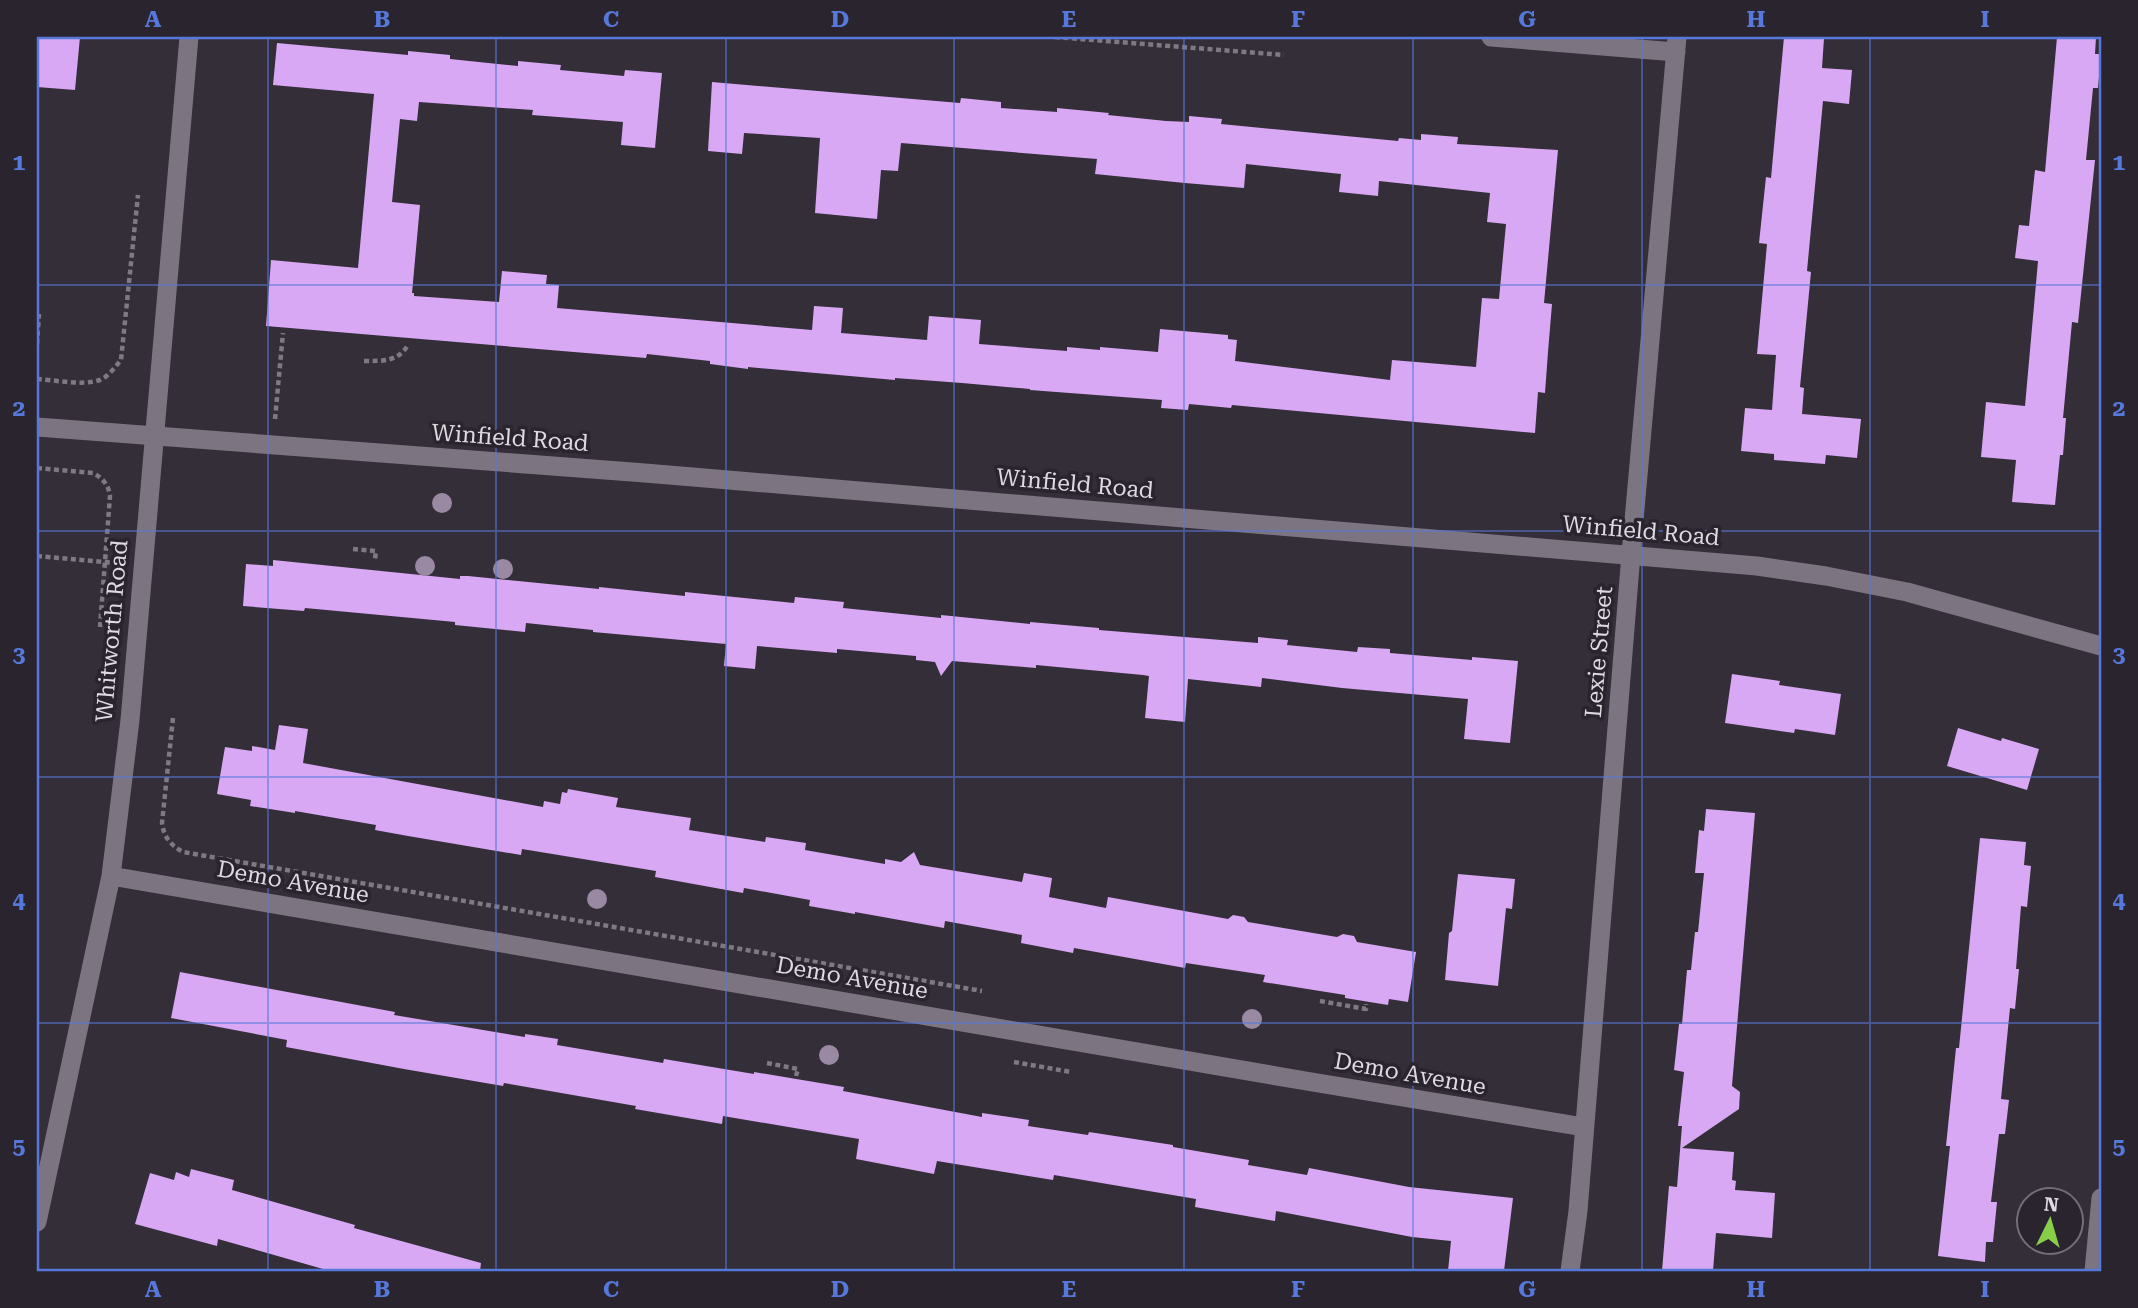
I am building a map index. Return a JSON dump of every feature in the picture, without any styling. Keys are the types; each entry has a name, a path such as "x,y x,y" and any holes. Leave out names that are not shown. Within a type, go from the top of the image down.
{"street":[{"name":"Whitworth Road","path":"37,1222 111,876 130,720 189,37"},
{"path":"1491,37 1677,44"},
{"name":"Lexie Street","path":"1570,1271 1677,44"},
{"name":"Winfield Road","path":"37,427 1756,566 1907,592 2101,646"},
{"name":"Demo Avenue","path":"111,876 1584,1127"},
{"path":"2094,1271 2101,1198"}],"path":[{"path":"1055,37 1284,55"},
{"path":"37,379 82,382 101,380 113,371 121,359 138,195"},
{"path":"37,344 39,314"},
{"path":"273,444 283,333"},
{"path":"364,361 385,362 403,354 408,345"},
{"path":"37,468 93,473 99,475 109,487 100,627"},
{"path":"353,549 376,551 374,559"},
{"path":"37,556 142,565"},
{"path":"173,718 162,824 166,838 183,852 982,991"},
{"path":"1320,1001 1366,1009 1366,1004"},
{"path":"767,1063 798,1069 796,1076"}],"building":[{"path":"37,37 80,37 75,90 37,87"},
{"path":"1784,37 1824,38 1822,68 1852,70 1849,104 1823,101 1807,271 1811,272 1800,387 1804,388 1802,414 1861,419 1857,458 1826,455 1825,464 1774,460 1774,454 1741,451 1745,408 1772,410 1776,355 1757,354 1767,244 1759,243 1766,177 1771,178"},
{"path":"2057,37 2096,37 2095,54 2101,54 2098,88 2093,88 2086,160 2095,160 2078,323 2072,322 2063,418 2066,418 2063,455 2060,455 2055,505 2012,502 2016,460 1981,457 1986,402 2025,406 2038,261 2015,258 2019,225 2029,226 2035,170 2045,172"},
{"path":"277,43 408,55 408,51 450,55 450,59 518,66 518,61 561,65 560,70 624,76 625,70 662,73 655,148 621,145 623,122 532,115 533,110 419,102 417,121 400,119 392,202 420,205 412,293 414,296 499,302 502,271 547,275 546,284 559,285 557,308 812,330 814,306 843,308 841,333 927,340 929,316 981,320 979,344 1067,351 1067,347 1100,350 1100,347 1158,352 1160,329 1228,335 1228,339 1237,340 1235,361 1390,380 1392,360 1476,367 1482,298 1499,299 1506,224 1487,222 1490,193 1379,181 1378,196 1339,192 1341,174 1246,164 1244,188 1185,183 1095,174 1097,159 901,143 898,171 881,170 877,219 815,213 820,138 744,133 742,154 708,151 712,82 960,103 961,98 1001,102 1001,108 1057,112 1057,108 1166,121 1189,122 1189,116 1222,119 1221,124 1398,141 1399,138 1421,140 1421,134 1458,137 1457,144 1558,150 1544,303 1552,304 1545,393 1538,392 1535,433 1232,405 1231,408 1189,404 1188,410 1161,408 1162,400 748,369 710,364 710,361 647,354 646,358 266,326 271,260 358,268 374,94 273,85"},
{"path":"273,560 460,579 460,576 468,576 685,596 685,592 794,603 795,597 844,602 843,608 941,618 941,615 1030,622 1258,643 1258,637 1288,640 1287,645 1357,652 1358,647 1390,649 1390,653 1518,661 1510,743 1464,739 1468,699 1262,678 1261,687 1188,679 1185,722 1145,718 1149,676 1143,675 1036,665 1036,668 952,661 941,676 935,662 916,660 916,656 757,646 755,669 724,666 726,644 526,623 525,632 455,625 455,622 305,608 304,611 243,606 246,564 273,566"},
{"path":"1732,674 1780,681 1779,685 1841,694 1835,735 1795,729 1794,733 1725,723"},
{"path":"279,725 308,729 303,763 543,807 544,801 560,804 562,792 567,793 568,789 618,798 616,807 691,818 689,830 765,842 766,837 806,843 805,850 885,864 885,859 901,862 914,852 920,865 1022,882 1024,873 1052,878 1049,897 1106,908 1108,897 1228,919 1233,915 1244,917 1248,922 1337,937 1343,934 1354,936 1357,942 1416,952 1408,1002 1389,999 1388,1005 1345,998 1345,995 1263,982 1265,975 1186,963 1185,968 1074,948 1073,953 1021,943 1022,935 945,921 944,928 855,914 809,906 810,900 744,888 743,893 655,877 656,871 522,849 521,855 408,836 375,830 376,825 250,806 251,800 217,794 225,747 252,751 252,746 275,750"},
{"path":"1958,728 2039,749 2027,790 1947,766"},
{"path":"1706,809 1755,813 1732,1086 1740,1092 1739,1109 1682,1148 1734,1152 1732,1180 1736,1181 1735,1190 1775,1193 1772,1238 1716,1233 1713,1271 1662,1271 1669,1186 1677,1187 1682,1126 1678,1126 1684,1072 1674,1070 1687,970 1691,970 1695,932 1698,932 1704,873 1695,873 1699,830 1704,831"},
{"path":"1980,838 2026,842 2024,865 2031,866 2027,907 2021,906 2015,1009 2010,1008 2001,1099 2009,1100 2005,1134 1999,1134 1991,1202 1997,1202 1993,1242 1986,1242 1985,1262 1938,1256 1950,1146 1946,1146 1956,1048 1959,1048"},
{"path":"1458,874 1515,879 1512,909 1506,908 1498,986 1445,980"},
{"path":"180,972 395,1012 394,1015 525,1037 525,1034 558,1039 557,1045 663,1063 664,1059 754,1072 844,1087 843,1091 982,1117 982,1113 1029,1120 1028,1126 1173,1145 1249,1160 1248,1165 1307,1175 1309,1168 1409,1187 1513,1198 1504,1271 1448,1271 1451,1241 1412,1237 1276,1211 1275,1221 1195,1207 1196,1199 1054,1175 1053,1180 937,1161 934,1174 856,1159 859,1139 723,1116 722,1124 635,1109 636,1106 504,1083 503,1086 286,1047 287,1040 171,1018"},
{"path":"191,1169 234,1180 232,1190 355,1225 354,1228 481,1263 480,1271 330,1271 218,1239 217,1246 135,1224 150,1173 174,1180 176,1172 189,1177"}]}
